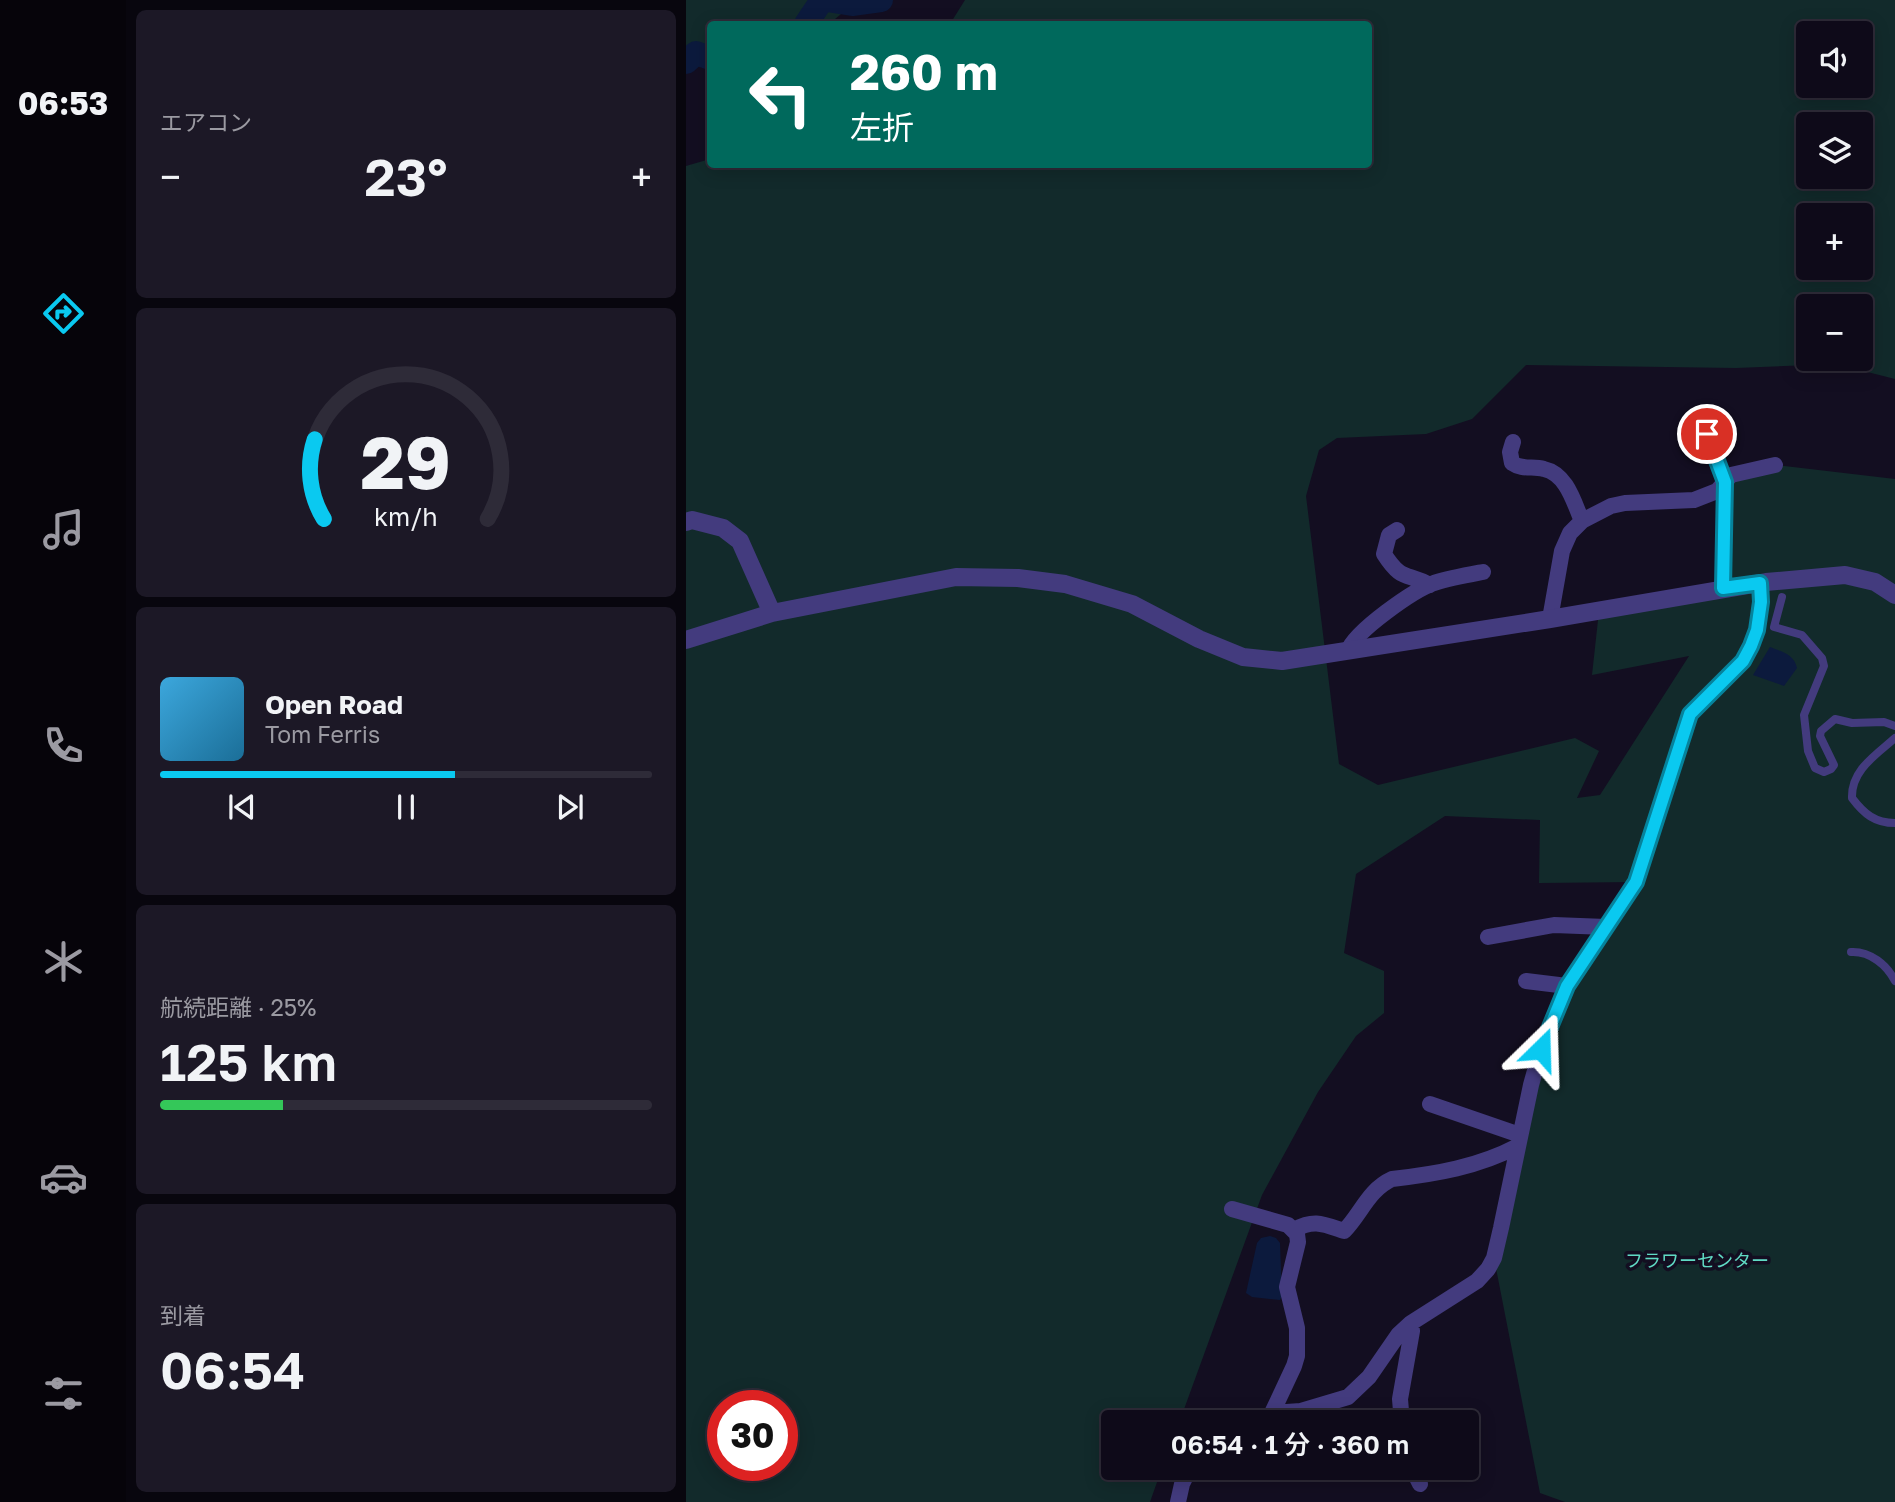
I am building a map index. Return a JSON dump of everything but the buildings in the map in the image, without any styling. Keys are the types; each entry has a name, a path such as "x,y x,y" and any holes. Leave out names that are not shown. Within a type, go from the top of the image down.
{"street":[{"path":"1707,434 1725,482 1723,588"},
{"path":"1513,442 1510,452 1512,463 1518,467 1545,469 1558,475 1582,521"},
{"path":"1550,619 1562,551 1570,533 1582,521 1611,506 1625,503 1694,499 1717,491 1731,475 1775,465"},
{"path":"686,522 692,520 723,527 740,541 772,613"},
{"path":"1397,530 1389,535 1384,554 1394,569 1404,577 1430,585"},
{"path":"1348,651 1360,632 1419,590 1483,572"},
{"path":"686,640 772,613 956,577 1017,578 1065,584 1132,604 1199,639 1243,657 1282,661 1760,583 1845,575 1875,582 1895,595"},
{"path":"1301,1410 1348,1397 1369,1377 1398,1335 1477,1281 1488,1269 1497,1248 1541,1049 1567,986 1636,882 1690,714 1735,670 1751,646 1757,630 1761,602 1760,583"},
{"path":"1488,937 1554,925 1606,927"},
{"path":"1526,981 1567,986"},
{"path":"1430,1104 1519,1140"},
{"path":"1294,1230 1306,1223 1315,1222 1344,1231 1373,1192 1384,1183 1470,1167 1496,1157 1519,1140"},
{"path":"1232,1209 1288,1225 1294,1230 1298,1242 1287,1287 1297,1328 1297,1356 1272,1410"},
{"path":"1401,1410 1400,1399 1411,1324"},
{"path":"1178,1502 1184,1480"}],"lane":[{"path":"1782,597 1774,627 1802,635 1822,658 1824,666 1804,715 1808,751 1815,768 1824,772 1834,765 1821,731 1835,719 1852,723 1884,722 1895,726"},
{"path":"1895,738 1855,776 1852,798 1865,814 1875,820 1895,823"},
{"path":"1851,952 1859,951 1883,964 1895,981"}],"green space":[{"path":"686,0 858,0 833,21 707,21 707,66 686,67"},
{"name":"フラワーセンター","path":"965,0 1895,0 1895,379 1864,371 1873,371 1873,294 1796,294 1796,366 1736,368 1526,365 1472,419 1426,434 1337,438 1319,450 1306,496 1339,764 1378,785 1575,738 1599,751 1577,798 1600,795 1689,656 1592,675 1599,611 1723,588 1725,482 1775,465 1895,479 1895,1502 1565,1502 1540,1493 1494,1258 1557,1010 1635,882 1539,883 1540,820 1445,816 1356,874 1344,953 1384,971 1384,1013 1356,1036 1318,1092 1262,1195 1184,1410 1101,1410 1101,1480 1158,1480 1150,1502 686,1502 686,166 707,160 707,168 1372,168 1372,21 952,21"}],"water":[{"path":"1770,647 1787,654 1797,668 1784,686 1753,675"},
{"path":"1270,1236 1280,1243 1280,1300 1252,1297 1246,1293 1257,1243 1261,1238"}],"waterway":[{"path":"808,21 822,0"},
{"path":"827,0 852,4 881,0"},
{"path":"686,62 696,53 707,57"}],"route":[{"path":"1541,1049 1567,986 1636,882 1690,714 1727,680 1743,661 1757,630 1761,602 1760,583 1723,588 1725,482 1707,434"}]}
